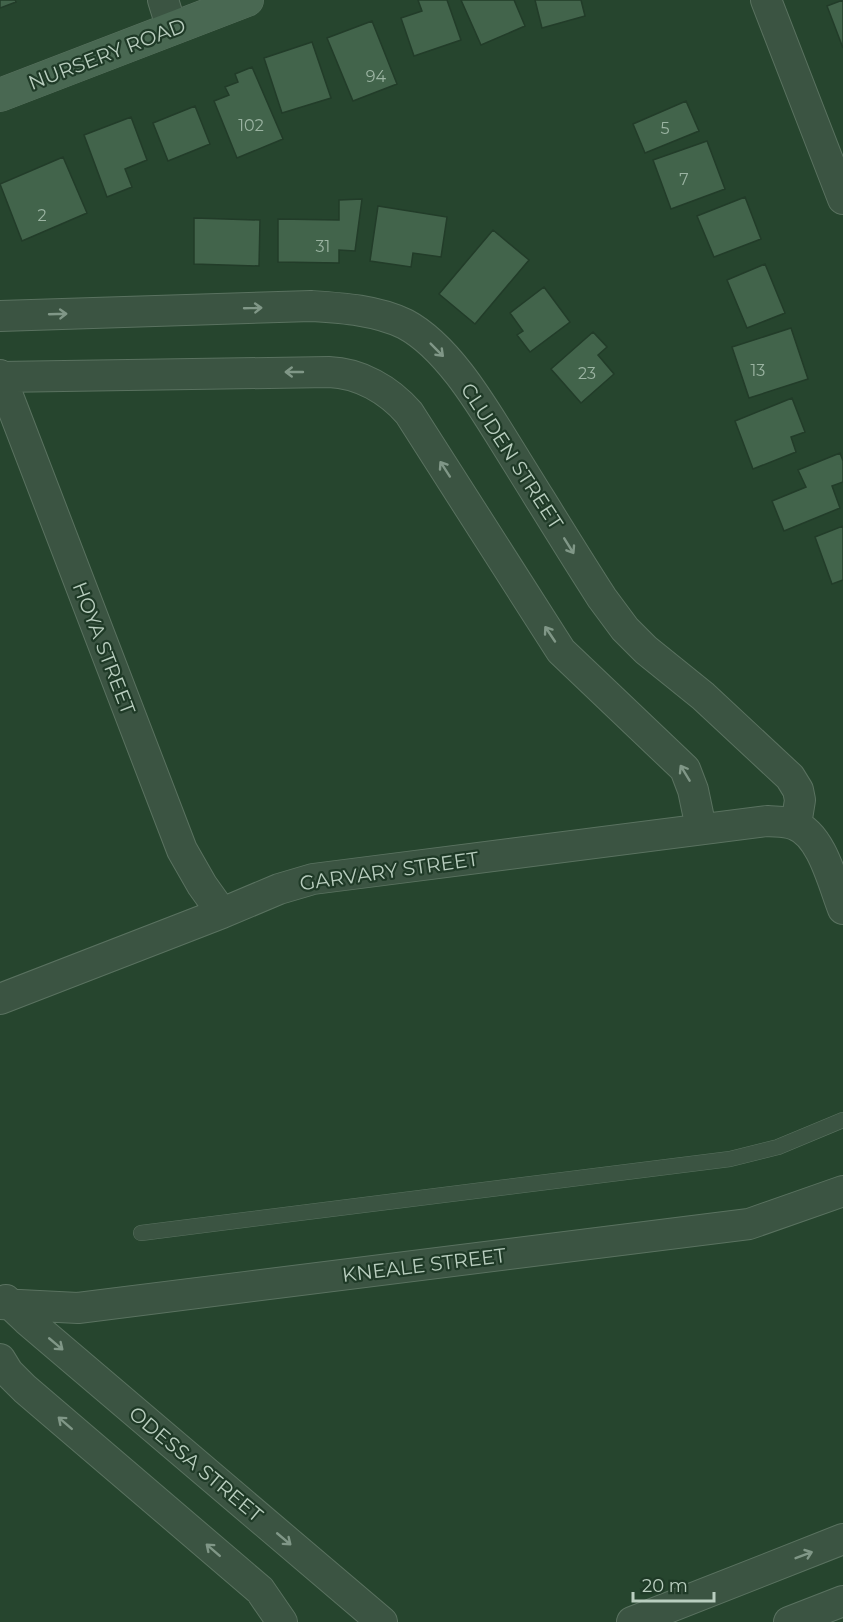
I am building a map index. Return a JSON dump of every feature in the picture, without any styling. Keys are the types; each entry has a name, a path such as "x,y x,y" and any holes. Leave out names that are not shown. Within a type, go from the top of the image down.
{"main road":[{"name":"NURSERY ROAD","path":"0,94 168,14 247,0"}],"street":[{"path":"766,0 843,199"},
{"name":"CLUDEN STREET","path":"0,316 311,306 362,311 386,317 411,328 436,349 461,377 602,598 625,629 651,654 723,714 790,777 800,796 796,825"},
{"path":"0,376 329,372 352,375 393,396 409,413 561,651 685,770 693,790 701,828"},
{"name":"HOYA STREET","path":"0,376 182,850 202,885 222,913"},
{"name":"GARVARY STREET","path":"0,999 279,889 314,879 701,828 767,821 796,825"},
{"path":"796,825 805,830 814,840 843,909"},
{"name":"KNEALE STREET","path":"4,1301 78,1308 749,1224 843,1191"},
{"name":"ODESSA STREET","path":"4,1301 382,1622"},
{"path":"0,1359 8,1372 25,1389 260,1590 282,1622"},
{"path":"632,1622 843,1539"},
{"path":"789,1622 843,1601"}],"lane":[{"path":"141,1233 730,1159 778,1147 843,1120"}],"building":[{"path":"0,0 15,0 16,2 0,8"},
{"path":"418,0 447,0 461,40 414,56 401,18 422,11"},
{"path":"461,0 514,0 525,26 481,45"},
{"path":"535,0 581,0 585,16 542,28"},
{"path":"843,0 843,48 827,6"},
{"path":"372,21 397,84 353,101 327,38"},
{"path":"312,42 331,98 282,113 264,58"},
{"path":"252,67 283,139 237,158 214,101 229,95 225,87 238,82 235,74"},
{"path":"686,101 699,131 645,153 633,124"},
{"path":"195,106 210,144 168,161 153,123"},
{"path":"131,117 147,160 125,169 132,187 107,197 84,135"},
{"path":"707,141 725,189 671,209 653,160"},
{"path":"63,157 87,213 22,241 0,184"},
{"path":"745,197 761,239 714,257 697,216"},
{"path":"362,199 355,251 339,250 339,263 278,262 278,219 339,220 339,200"},
{"path":"378,206 447,217 441,257 413,253 411,267 370,261"},
{"path":"194,218 260,220 259,266 194,264"},
{"path":"493,230 529,260 475,324 439,294"},
{"path":"765,264 785,313 747,328 727,280"},
{"path":"544,287 570,322 530,352 517,335 523,331 510,313"},
{"path":"791,328 808,379 749,398 732,347"},
{"path":"593,332 607,347 598,355 614,374 581,403 551,369"},
{"path":"792,398 805,432 791,437 796,452 753,469 735,421"},
{"path":"840,453 843,461 843,482 832,486 840,508 784,531 772,501 806,487 798,470"},
{"path":"843,526 843,580 832,584 815,537"}]}
